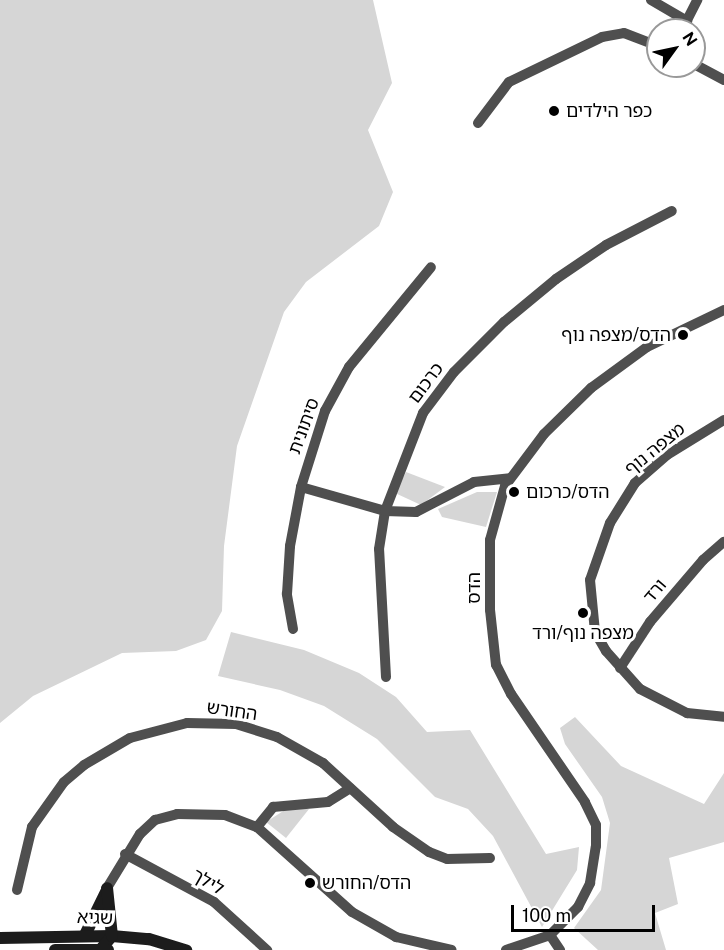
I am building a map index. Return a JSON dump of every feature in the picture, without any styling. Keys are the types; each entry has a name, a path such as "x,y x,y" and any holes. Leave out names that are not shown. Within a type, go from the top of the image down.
{"street":[{"path":"651,0 675,18"},
{"path":"688,18 697,0"},
{"path":"478,123 509,82 602,37 624,33 646,41"},
{"path":"706,70 724,80"},
{"name":"כרכום","path":"386,677 378,588 385,511 423,413 454,372 504,322 556,279 606,245 672,211"},
{"name":"סיתונית","path":"293,629 287,594 290,546 301,487 325,411 349,367 431,267"},
{"name":"הדס","path":"506,950 550,934 578,907 590,883 596,825 585,802 511,694 496,665 490,610 490,540 510,478 544,434 591,388 647,347 724,310"},
{"name":"מצפה נוף","path":"724,420 667,455 634,483 610,523 590,580 595,632 620,668 640,690 664,705 709,718 724,717"},
{"path":"301,487 385,511 416,512 474,482 510,478"},
{"name":"ורד","path":"620,668 650,622 702,560 724,542"},
{"name":"החורש","path":"17,890 32,827 64,782 108,750 157,728 215,721 252,728 306,752 393,827 429,852 447,860 490,858"},
{"path":"257,827 273,807 328,802 350,788"},
{"path":"85,935 125,855 155,820 177,814 225,814 257,827 352,912 396,937 452,950"},
{"name":"לילך","path":"125,855 214,902 267,950"},
{"path":"101,949 112,936 107,888"},
{"path":"550,934 560,950"},
{"name":"שגיא","path":"0,938 112,936 149,939 186,950"},
{"name":"שגיא","path":"55,950 108,950"}],"shaded area":[{"path":"0,0 373,0 392,83 368,130 393,192 379,226 306,282 284,312 237,446 224,546 222,611 206,640 176,651 122,653 33,696 0,723"},
{"path":"406,472 445,487 421,505 395,493"},
{"path":"477,492 497,492 486,527 442,517 438,509"},
{"path":"231,632 304,650 359,673 396,697 427,732 470,730 546,854 579,847 577,870 542,927 493,836 468,809 435,797 377,739 324,706 280,690 218,676"},
{"path":"575,717 621,766 704,804 724,773 724,842 669,858 678,904 655,913 666,950 598,950 574,928 601,890 610,823 602,797 565,744 560,728"},
{"path":"288,808 309,809 286,838 266,822"}],"place":[{"name":"כפר הילדים","path":"554,111"},
{"name":"הדס/מצפה נוף","path":"683,335"},
{"name":"הדס/כרכום","path":"514,492"},
{"name":"מצפה נוף/ורד","path":"583,613"},
{"name":"הדס/החורש","path":"310,883"}]}
